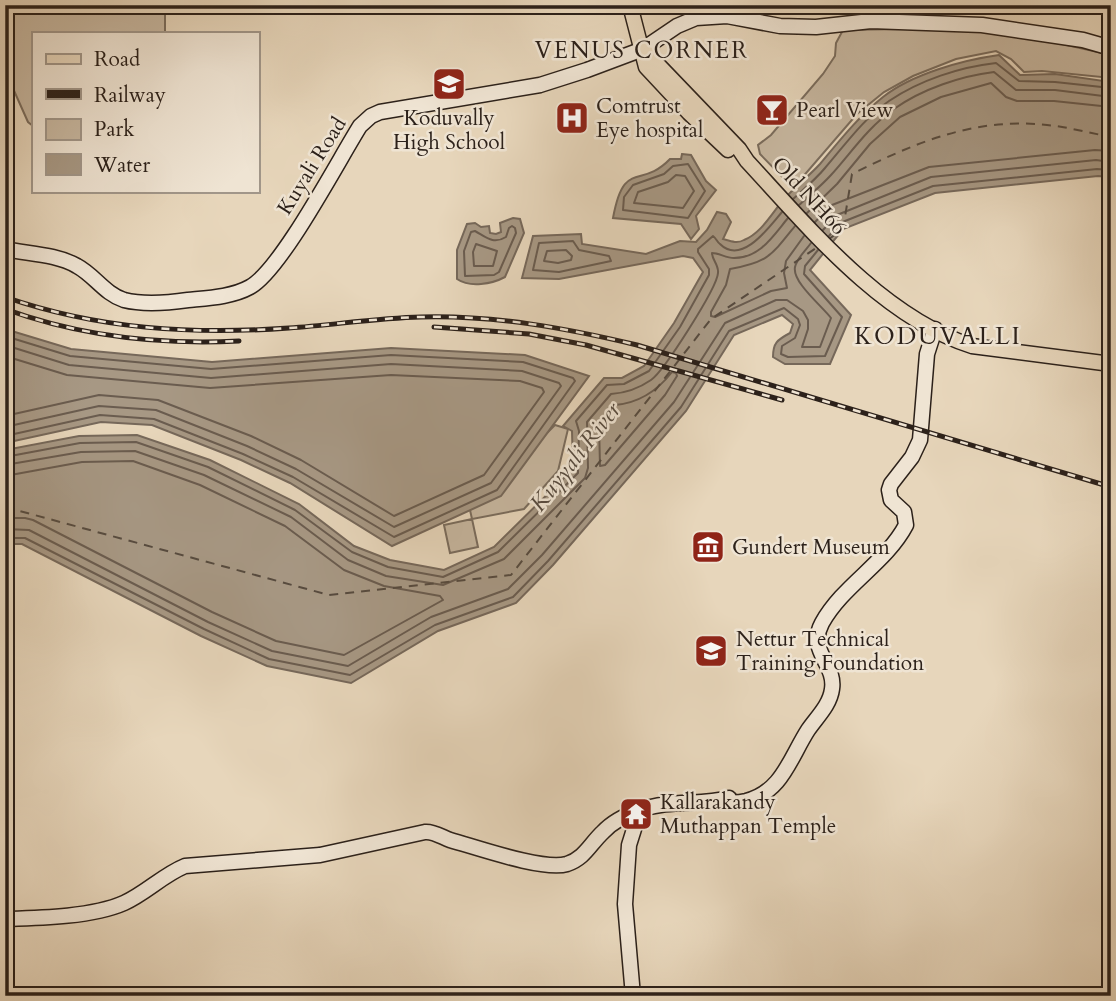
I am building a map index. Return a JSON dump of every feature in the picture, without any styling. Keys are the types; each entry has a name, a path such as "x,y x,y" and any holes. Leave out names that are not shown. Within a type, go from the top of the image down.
{"main road":[{"name":"Old NH66","path":"630,5 646,67 734,156 747,161 840,260 895,307 972,346 1111,364"},
{"name":"Kuyali Road","path":"5,249 66,260 86,271 121,299 180,301 236,293 251,286 272,265 360,126 371,116 402,107 540,85 643,49 677,26 696,18 727,16 780,26 816,27 871,21 982,25 1083,40 1111,48"},
{"path":"5,919 70,914 121,904 185,866 320,855 430,832 536,863 565,864 587,853 603,831 621,817 654,805 699,800 720,801 775,785 807,731 829,702 832,676 820,654 818,644 822,624 843,597 894,543 906,525 904,512 891,500 888,490 912,457 920,440 927,354 934,329"},
{"path":"633,996 625,904 629,845 640,810"}],"green space":[{"path":"5,5 168,5 165,8 165,32 32,32 32,125 28,122 7,75"},
{"path":"961,28 1031,37 1111,55 1111,78 1042,71 1024,72 1011,59 996,51 956,59 913,76 884,92 857,114 801,179 791,186 760,154 758,145 771,135 823,74 835,56 836,43 843,30"},
{"path":"555,425 568,429 558,471 524,509 472,519 470,510"},
{"path":"472,519 478,547 450,553 444,525"}],"water":[{"name":"Kuyyali River","path":"999,55 1020,75 1055,74 1111,82 1111,177 1098,176 935,193 843,229 810,270 851,315 830,364 785,364 773,357 775,345 790,333 793,324 782,315 734,335 686,411 553,565 516,603 438,631 351,683 267,666 201,636 22,544 5,544 5,450 79,436 137,435 210,460 299,504 354,546 390,560 444,570 494,547 573,469 572,431 563,426 604,378 622,378 644,366 674,323 703,272 693,258 683,256 559,279 522,278 533,236 581,234 582,244 646,254 680,241 696,242 707,230 717,212 726,214 731,222 723,239 741,241 762,227 785,198 883,97 908,81 938,69"},
{"path":"682,154 691,155 706,181 716,190 696,216 699,229 691,239 681,224 613,218 617,200 628,181 650,173 670,159 681,159"},
{"path":"513,218 520,219 524,233 505,277 481,284 457,279 457,250 467,224 489,226 490,233 496,234 501,232 500,223"},
{"path":"5,329 71,349 212,362 391,348 525,355 589,376 501,496 392,546 290,483 241,460 152,425 101,422 5,443"}],"ferry route":[{"path":"829,239 843,229 852,174 922,143 970,129 1020,124 1055,126 1111,137"},
{"path":"5,507 329,595 511,575 711,319 819,246"}],"railway":[{"path":"5,297 40,308 110,323 181,330 253,330 421,317 503,320 557,328 637,345 1111,487"},
{"path":"5,309 62,326 120,337 239,341"},
{"path":"434,327 529,334 586,345 782,400"}],"place":[{"name":"Koduvally High School","path":"449,84"},
{"name":"Pearl View","path":"772,110"},
{"name":"Comtrust Eye hospital","path":"572,118"},
{"name":"Gundert Museum","path":"708,547"},
{"name":"Nettur Technical Training Foundation","path":"711,651"},
{"name":"Kallarakandy Muthappan Temple","path":"636,814"}],"district":[{"name":"VENUS CORNER","path":"642,50"},
{"name":"KODUVALLI","path":"938,336"}]}
